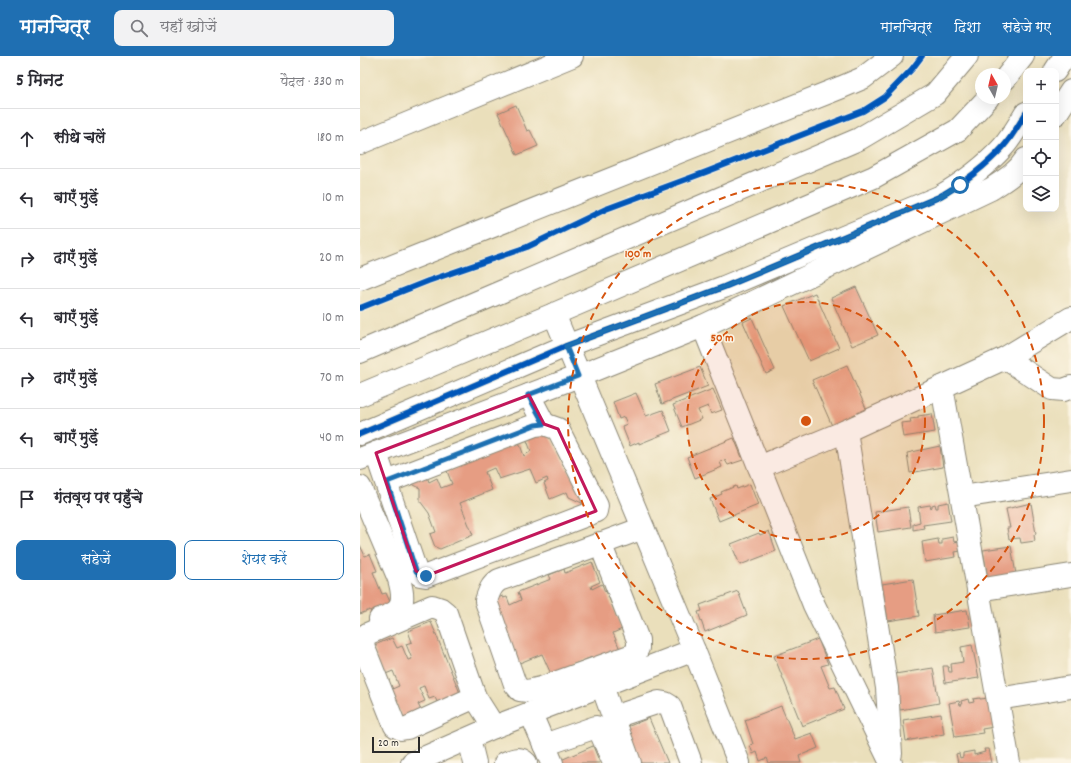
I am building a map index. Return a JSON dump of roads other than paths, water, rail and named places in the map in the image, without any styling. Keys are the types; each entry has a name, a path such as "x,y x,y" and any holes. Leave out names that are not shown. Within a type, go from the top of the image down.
{"street":[{"path":"360,141 572,56"},
{"path":"360,279 842,87 863,78 892,56"},
{"path":"360,352 859,139 935,94 967,56"},
{"path":"1011,71 1023,56"},
{"path":"1057,68 1065,56"},
{"path":"1059,109 1071,91"},
{"path":"360,395 874,177 958,130 982,104"},
{"path":"360,434 566,346 724,287 939,197 960,185 982,167 1004,146 1023,118"},
{"path":"387,482 535,425 544,424 558,430 597,506 596,511 426,576 420,575 416,571 387,482 368,456 578,376 703,326 991,189 1008,179 1023,163"},
{"path":"554,314 578,376 694,650 739,763"},
{"path":"759,467 846,431 1005,358 1071,318"},
{"path":"703,326 814,605 892,763"},
{"path":"1005,358 1052,389 1064,390 1071,387"},
{"path":"942,387 1009,763"},
{"path":"528,395 544,424"},
{"path":"846,431 887,688 892,763"},
{"path":"962,497 1071,480"},
{"path":"360,628 396,612 402,603 403,591 361,494"},
{"path":"600,543 638,640 638,648 635,654 541,688 528,691 520,690 515,684 486,601 489,591 494,584 499,580 600,543 642,528"},
{"path":"978,590 1071,575"},
{"path":"475,697 407,728 401,729 395,726 364,648 363,641 367,634 432,606 441,608 446,613 475,697 494,727"},
{"path":"412,763 494,727 694,650"},
{"path":"602,686 630,763"},
{"path":"998,699 1071,687"},
{"path":"614,717 660,702 665,703 670,706 691,763"},
{"path":"531,714 548,754 596,727 599,728 614,763"},
{"path":"469,738 475,763"},
{"path":"505,763 517,758 526,763"}]}
